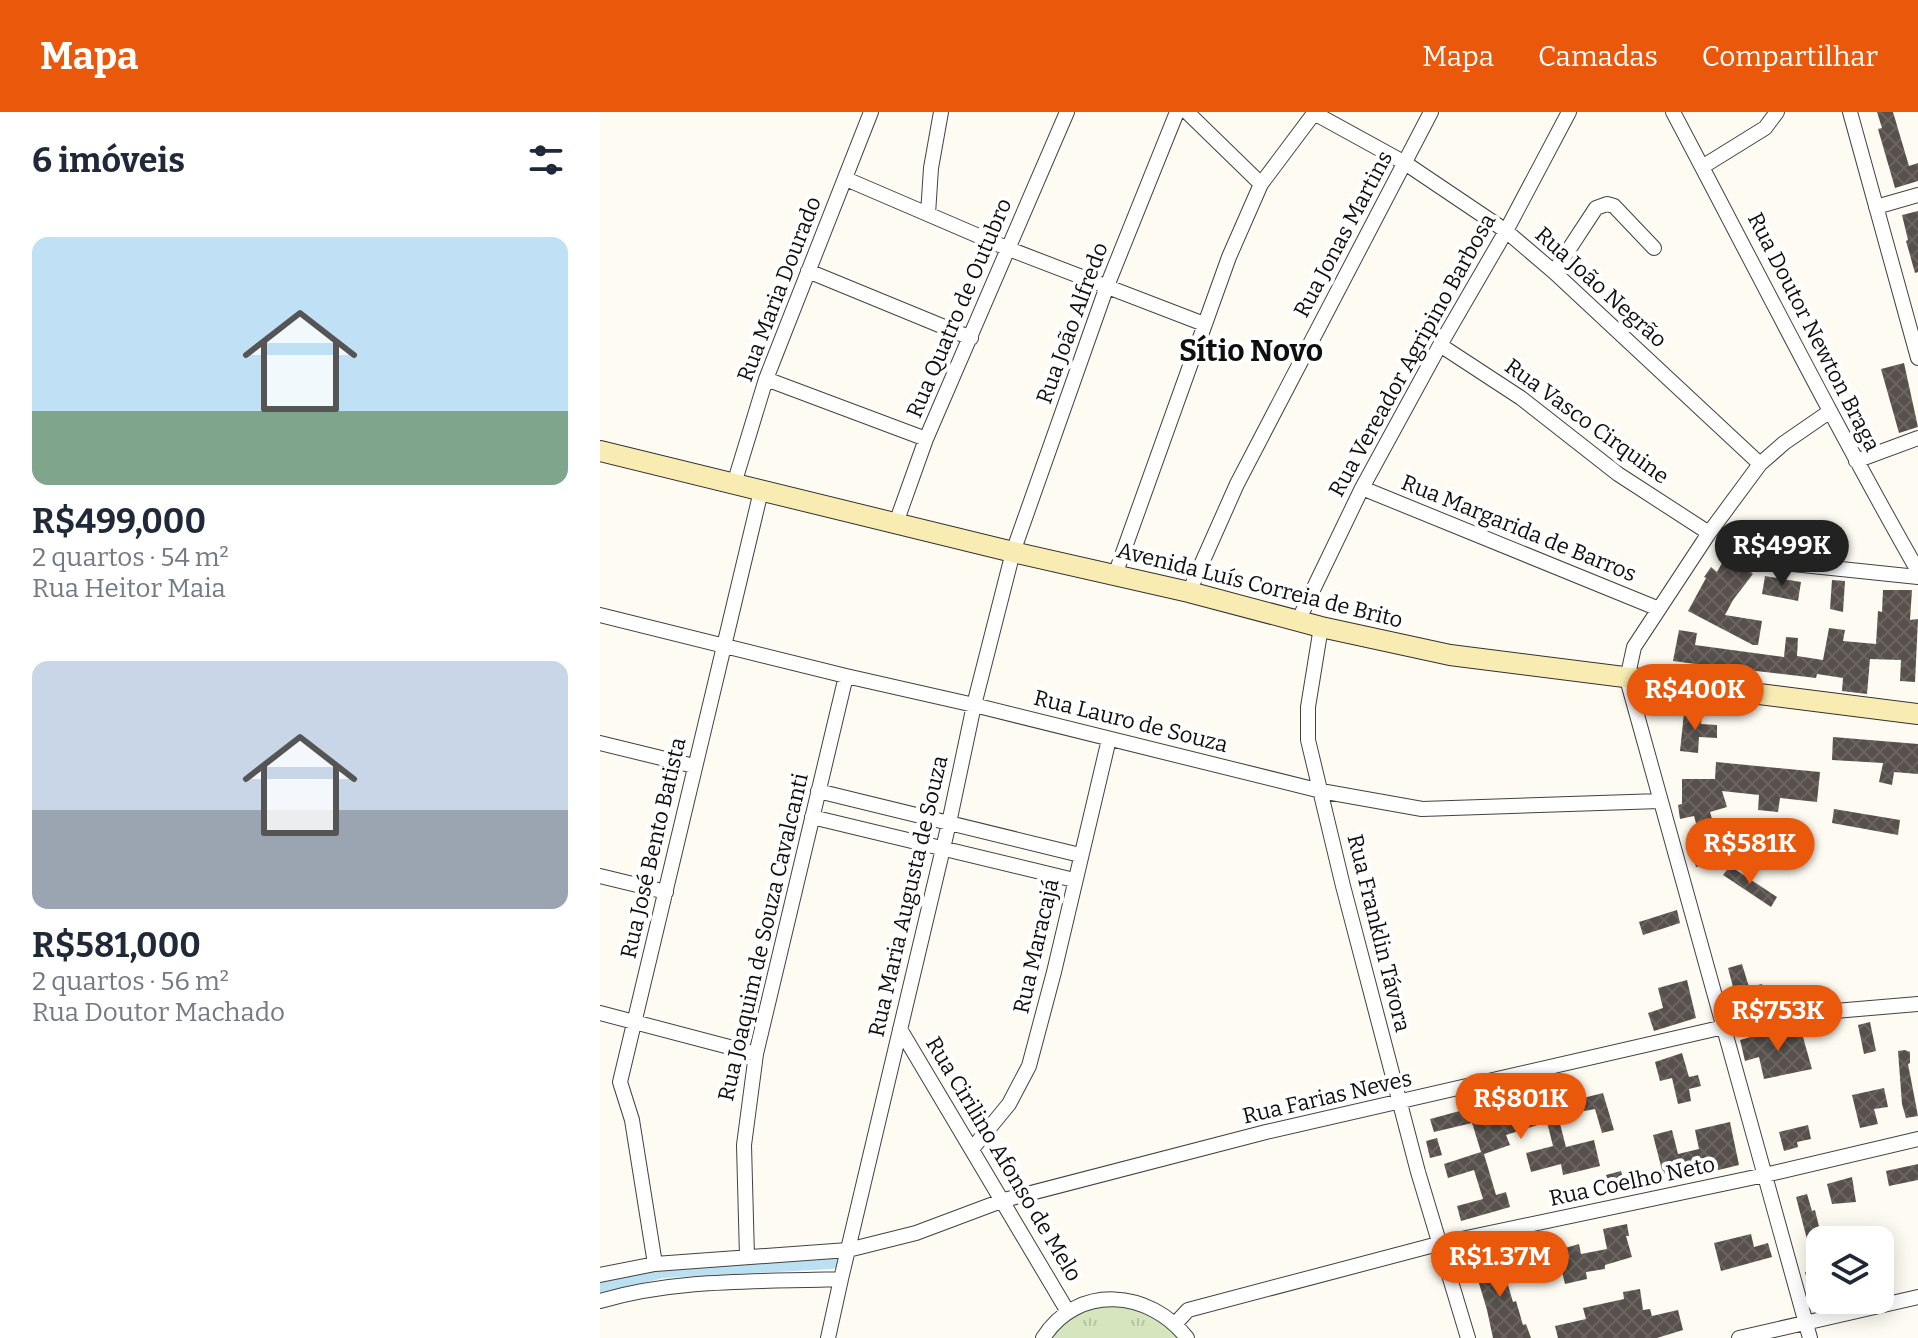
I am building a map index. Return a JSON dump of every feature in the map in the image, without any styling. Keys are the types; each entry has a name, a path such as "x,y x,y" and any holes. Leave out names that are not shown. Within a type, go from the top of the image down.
{"main road":[{"name":"Avenida Luís Correia de Brito","path":"600,451 1189,592 1321,627 1450,655 1918,714"}],"street":[{"name":"Rua Maria Dourado","path":"734,484 766,379 871,112"},
{"path":"928,214 931,168 941,112"},
{"name":"Rua Quatro de Outubro","path":"896,523 926,439 1067,112"},
{"name":"Rua João Alfredo","path":"1013,552 1107,286 1177,112"},
{"path":"1187,112 1261,184"},
{"path":"1115,575 1229,257 1261,184 1314,112"},
{"name":"Rua João Negrão","path":"1314,112 1405,163 1506,231 1760,464"},
{"name":"Rua Jonas Martins","path":"1189,592 1237,484 1431,112"},
{"name":"Rua Vereador Agripino Barbosa","path":"1298,621 1362,488 1569,112"},
{"name":"Rua Doutor Newton Braga","path":"1673,112 1829,412 1918,574"},
{"path":"1702,167 1765,128 1777,112"},
{"path":"1850,112 1876,207 1913,317 1918,358"},
{"path":"846,179 1009,249 1204,324"},
{"path":"1876,207 1918,195"},
{"path":"1554,272 1601,205 1614,206 1654,248"},
{"path":"808,271 971,338"},
{"name":"Rua Vasco Cirquine","path":"1440,345 1521,398 1618,474 1709,533"},
{"path":"766,379 926,439"},
{"path":"1808,1331 1627,679 1634,647 1709,533 1760,464 1829,412"},
{"path":"1856,461 1918,438"},
{"name":"Rua Margarida de Barros","path":"1362,488 1659,609"},
{"name":"Rua José Bento Batista","path":"655,1264 632,1120 620,1082 761,491"},
{"name":"Rua Maria Augusta de Souza","path":"848,1250 974,705 1013,552"},
{"path":"1793,564 1918,574"},
{"name":"Rua Lauro de Souza","path":"600,615 1321,791 1422,809 1660,801"},
{"name":"Rua Franklin Távora","path":"1321,627 1306,724 1308,740 1400,1103 1438,1244 1468,1338"},
{"name":"Rua Joaquim de Souza Cavalcanti","path":"747,1257 744,1145 756,1054 846,676"},
{"name":"Rua Maracajá","path":"972,1149 1009,1104 1029,1066 1109,739"},
{"path":"600,743 694,766"},
{"path":"818,791 1080,855"},
{"path":"812,817 1074,880"},
{"path":"600,876 666,892"},
{"name":"Rua Farias Neves","path":"600,1275 655,1264 848,1250 916,1233 1004,1200 1266,1132 1724,1027 1823,1012 1918,1004"},
{"path":"600,1013 756,1054"},
{"name":"Rua Cirilino Afonso de Melo","path":"900,1029 1068,1312"},
{"name":"Rua Coelho Neto","path":"1176,1323 1188,1310 1438,1244 1765,1175 1918,1139"},
{"path":"828,1338 848,1250"},
{"path":"600,1301 680,1284 841,1279"},
{"path":"1739,1338 1808,1331 1918,1297"},
{"name":"Rua Cirilino Afonso de Melo","path":"1043,1338 1049,1328 1068,1312 1093,1301 1123,1299 1153,1307 1176,1323 1187,1338"}],"green space":[{"path":"1123,1299 1187,1338 1043,1338 1068,1312"}],"building":[{"path":"1877,112 1893,112 1909,166 1918,163 1918,181 1895,188 1878,129 1882,128"},
{"path":"1918,211 1918,272 1915,273 1902,215"},
{"path":"1904,363 1918,427 1899,433 1881,369"},
{"path":"1728,552 1754,568 1725,615 1762,621 1758,645 1688,611 1704,577 1711,567 1717,572"},
{"path":"1765,576 1801,582 1798,601 1762,594"},
{"path":"1832,580 1845,581 1843,612 1830,609"},
{"path":"1883,590 1912,590 1910,620 1918,619 1915,682 1900,681 1901,660 1870,659 1867,694 1842,691 1843,678 1739,669 1738,678 1725,677 1726,668 1673,661 1679,630 1697,633 1695,645 1784,657 1786,637 1798,638 1797,656 1823,660 1829,628 1845,630 1843,641 1876,644"},
{"path":"1684,713 1702,715 1701,724 1717,725 1717,738 1699,737 1698,753 1680,751"},
{"path":"1833,737 1918,744 1918,774 1894,772 1892,785 1879,782 1883,763 1832,760"},
{"path":"1716,762 1820,772 1817,802 1780,798 1778,812 1758,810 1759,795 1722,791 1727,807 1710,812 1720,846 1725,845 1728,858 1696,867 1693,855 1704,852 1694,816 1680,819 1678,805 1682,804 1682,779 1715,779"},
{"path":"1834,809 1900,820 1898,835 1832,823"},
{"path":"1730,866 1777,897 1771,907 1723,875"},
{"path":"1677,910 1680,923 1643,935 1639,922"},
{"path":"1742,964 1749,987 1762,984 1767,1002 1735,1011 1731,999 1736,998 1728,968"},
{"path":"1687,980 1696,1018 1654,1031 1648,1013 1663,1008 1658,988"},
{"path":"1870,1022 1876,1051 1864,1054 1858,1025"},
{"path":"1779,1029 1781,1035 1801,1030 1812,1069 1764,1079 1759,1057 1745,1061 1740,1040"},
{"path":"1898,1051 1910,1052 1908,1064 1918,1116 1906,1118"},
{"path":"1682,1053 1689,1077 1698,1075 1701,1086 1689,1089 1691,1101 1678,1104 1672,1078 1660,1081 1655,1062"},
{"path":"1884,1088 1888,1107 1874,1109 1878,1124 1860,1128 1852,1095"},
{"path":"1574,1092 1575,1100 1603,1093 1614,1130 1602,1133 1595,1109 1558,1116 1566,1147 1594,1140 1600,1166 1563,1175 1561,1164 1531,1172 1526,1153 1553,1146 1547,1122 1506,1135 1510,1145 1484,1154 1496,1195 1506,1192 1510,1207 1461,1221 1457,1206 1483,1199 1474,1170 1448,1178 1444,1164 1481,1152 1472,1123 1434,1132 1430,1119 1493,1098 1497,1109"},
{"path":"1730,1122 1739,1165 1690,1177 1688,1168 1663,1174 1653,1135 1672,1130 1678,1154 1699,1149 1695,1130"},
{"path":"1808,1125 1811,1139 1797,1142 1798,1147 1784,1151 1779,1132"},
{"path":"1437,1138 1442,1155 1430,1158 1426,1141"},
{"path":"1918,1164 1918,1180 1889,1186 1886,1171"},
{"path":"1621,1171 1626,1189 1611,1193 1606,1175"},
{"path":"1852,1177 1856,1202 1832,1204 1827,1184"},
{"path":"1807,1194 1812,1211 1815,1210 1819,1226 1806,1226 1806,1235 1796,1197"},
{"path":"1627,1224 1629,1236 1626,1236 1632,1257 1605,1265 1605,1269 1586,1272 1587,1279 1565,1284 1561,1268 1535,1274 1531,1258 1579,1244 1581,1254 1607,1249 1603,1229"},
{"path":"1751,1234 1754,1247 1768,1243 1772,1257 1721,1271 1714,1243"},
{"path":"1505,1255 1510,1270 1504,1272 1513,1302 1516,1301 1523,1325 1526,1324 1531,1338 1493,1338 1471,1264"},
{"path":"1640,1289 1643,1310 1650,1309 1652,1316 1678,1310 1683,1330 1657,1338 1558,1338 1555,1326 1586,1319 1583,1308 1624,1299 1623,1292"}],"waterway":[{"path":"600,1286 663,1271 831,1262"}],"district":[{"name":"Sítio Novo","path":"1251,351"}]}
